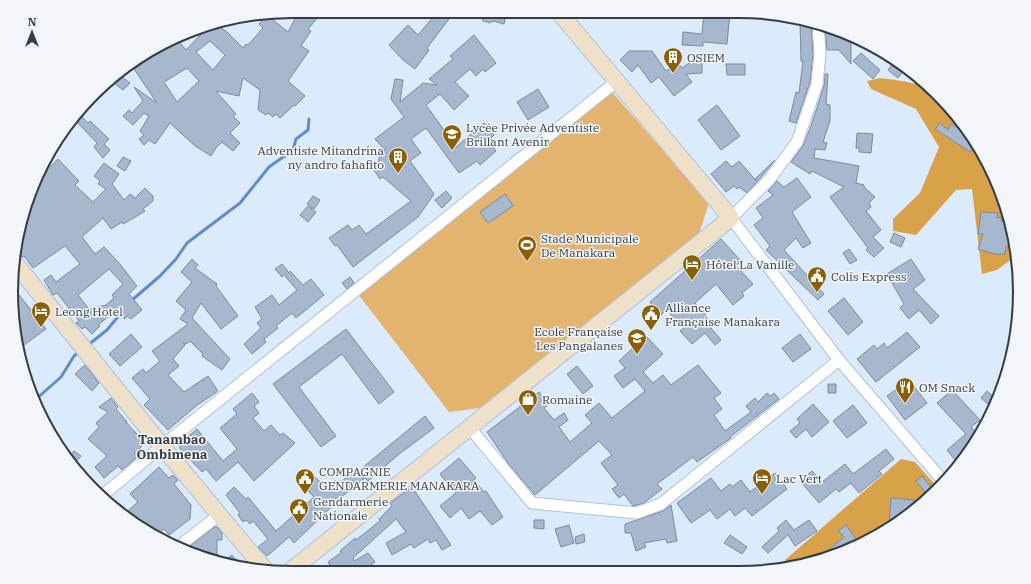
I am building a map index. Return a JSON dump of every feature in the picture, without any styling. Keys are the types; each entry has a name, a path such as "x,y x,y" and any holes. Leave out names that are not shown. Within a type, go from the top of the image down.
{"main road":[{"path":"297,566 731,218 564,18"},
{"path":"19,268 162,446 260,564"}],"street":[{"path":"818,30 820,54 818,84 797,142 769,180 731,218 839,360 940,478"},
{"path":"106,493 617,81"},
{"path":"470,428 532,503 637,513 661,504 839,360"},
{"path":"183,543 219,515"}],"shaded area":[{"path":"880,78 918,84 945,111 967,140 985,171 1004,221 1011,260 997,270 982,274 972,189 956,190 916,235 893,231 893,219 920,193 939,147 916,109 871,89 867,81"},
{"name":"Stade Municipale De Manakara","path":"612,92 709,203 699,234 480,408 449,412 354,289"},
{"path":"901,459 915,462 935,484 920,498 891,520 860,538 810,557 787,562 785,560"}],"building":[{"path":"295,18 317,18 308,29 311,31 301,46 309,51 288,81 305,96 280,118 276,114 273,117 268,113 266,115 258,110 260,90 243,78 239,96 216,91 236,114 233,116 240,123 230,133 240,143 233,151 222,142 211,156 195,146 170,123 155,144 149,140 144,145 139,139 144,135 140,131 149,116 144,113 133,125 123,116 129,110 132,113 143,101 134,87 157,103 134,69 171,46 180,42 186,50 201,34 220,27 227,32 243,48 246,44 248,45 263,28 259,24 263,20 272,19 288,32","holes":["210,41 225,55 213,70 196,52","187,68 199,81 177,102 164,82"]},
{"path":"432,18 450,18 427,48 429,50 415,69 403,60 389,45 408,25 418,35"},
{"path":"482,18 505,18 504,24 493,21 490,23 483,21"},
{"path":"703,18 729,18 727,44 703,42 703,46 682,45 683,32 702,34"},
{"path":"800,25 811,27 813,54 810,82 796,123 789,121 796,92 799,93 803,61 801,61"},
{"path":"826,33 851,42 851,64 839,50 827,50"},
{"path":"474,35 496,63 485,72 483,69 476,76 470,69 455,82 469,96 454,110 440,94 426,105 456,147 484,123 494,135 488,141 496,151 480,165 477,161 459,173 426,128 411,139 421,153 410,161 434,194 418,217 353,267 337,245 335,246 329,238 348,225 352,230 359,225 366,234 411,201 383,177 380,179 374,170 377,168 380,154 385,150 375,139 404,117 391,99 395,79 403,80 400,102 423,83 437,85 429,79 453,59 450,56"},
{"name":"OSIEM","path":"629,51 652,51 666,71 678,63 682,68 698,57 702,61 702,73 686,74 692,82 674,96 659,77 651,83 638,65 632,72 620,60"},
{"path":"861,53 880,70 873,79 853,61"},
{"path":"726,64 745,64 745,75 727,75"},
{"path":"892,65 902,72 898,78 888,70"},
{"path":"825,74 828,74 826,104 830,105 830,121 823,142 827,143 825,150 815,149 814,158 859,166 856,183 864,185 864,187 875,197 869,203 871,207 866,211 881,230 873,237 884,248 874,257 866,250 868,248 830,197 844,187 812,171 810,174 791,162 803,146 811,126 824,86"},
{"path":"122,77 130,83 123,90 114,83"},
{"path":"538,89 549,107 528,120 517,102"},
{"path":"717,105 740,136 721,150 698,120"},
{"path":"82,117 88,123 90,121 109,139 104,144 110,150 103,158 94,147 97,143 77,122"},
{"path":"940,123 948,130 951,124 959,129 972,149 970,152 935,129"},
{"path":"857,133 873,134 871,153 859,152 859,148 856,148"},
{"path":"123,157 131,161 125,171 117,166"},
{"path":"58,159 79,181 75,185 93,202 106,189 98,184 100,181 94,176 104,163 119,174 112,184 124,200 130,194 135,198 145,188 153,196 153,201 143,209 145,211 137,216 123,224 122,222 111,229 103,218 82,237 95,254 104,247 137,286 129,294 142,310 131,319 127,316 125,319 115,311 98,325 100,326 92,334 85,327 82,329 76,323 79,321 57,293 53,295 44,280 51,275 56,282 80,264 65,246 33,268 24,256 22,257 20,255 27,221 39,187 49,166 50,167","holes":["109,269 123,284 112,295 114,298 106,305 89,309 78,295"]},
{"path":"775,160 758,181 755,179"},
{"path":"726,161 732,167 739,161 757,182 747,193 739,187 737,189 734,186 726,192 711,174"},
{"path":"797,178 811,197 792,212 811,243 803,248 796,238 784,250 824,294 818,300 766,250 770,246 754,225 763,218 756,208 773,195 768,191 777,181 784,187"},
{"path":"446,191 452,198 442,208 435,200"},
{"path":"505,194 513,206 488,223 480,212"},
{"path":"313,196 320,200 314,209 307,204"},
{"path":"308,206 316,212 308,222 300,215"},
{"path":"981,212 999,213 996,217 1002,218 1001,221 1004,221 1009,246 1006,246 1005,254 995,254 978,249 983,234 978,234"},
{"path":"894,233 905,238 901,247 890,242"},
{"path":"721,239 741,261 736,266 753,284 742,293 744,296 733,305 716,284 695,303 714,325 711,328 721,340 715,345 705,333 692,344 680,331 684,328 666,310 661,315 650,302"},
{"path":"849,249 857,260 850,264 843,253"},
{"path":"192,259 198,265 195,268 217,284 216,286 238,316 221,329 201,303 192,318 230,359 222,370 202,356 203,354 190,341 186,344 183,342 185,345 173,359 179,366 168,375 184,392 208,376 218,391 196,406 168,430 144,405 150,399 132,378 143,369 146,373 160,361 152,351 188,324 180,319 186,310 176,301 192,282 181,272"},
{"path":"911,259 925,280 913,289 939,316 931,324 919,310 909,319 900,308 904,304 887,274"},
{"path":"282,264 288,271 282,277 275,269"},
{"path":"290,271 303,285 311,279 324,295 296,318 292,313 276,326 278,328 264,339 266,342 252,354 244,344 261,328 257,323 262,319 255,307 272,295 279,305 297,290 285,276"},
{"path":"350,277 354,283 347,289 342,283"},
{"path":"18,294 46,329 23,346 20,328"},
{"path":"844,298 863,322 848,335 828,311"},
{"path":"346,329 394,392 379,404 342,354 299,387 336,436 321,447 273,384"},
{"path":"907,332 920,347 876,382 857,359 874,345 877,349 884,343 887,348"},
{"path":"131,334 142,347 120,366 109,354"},
{"path":"800,334 811,349 793,362 782,348"},
{"path":"646,336 663,354 643,372 653,383 663,375 671,385 698,365 721,393 714,398 722,409 714,415 725,431 751,412 746,406 755,398 758,402 767,393 771,396 774,393 779,399 730,437 731,438 697,462 693,457 657,484 662,489 644,503 633,506 624,494 619,498 612,489 618,485 601,463 612,455 599,441 535,495 510,466 487,432 539,392 549,404 544,408 554,420 564,413 568,420 559,427 570,442 592,423 585,415 599,403 612,418 645,391 635,379 623,388 614,376 625,368 619,361"},
{"path":"85,365 99,383 92,391 75,374"},
{"path":"577,366 593,386 583,394 567,374"},
{"path":"909,380 927,403 905,420 887,396"},
{"path":"828,384 836,384 836,393 828,393"},
{"path":"952,390 980,420 971,427 975,431 955,460 947,450 966,434 937,403"},
{"path":"987,391 992,396 989,405 981,398"},
{"path":"252,393 259,402 254,406 259,413 253,418 264,431 271,425 280,435 283,433 295,443 254,481 238,462 216,481 206,469 202,472 180,449 179,441 184,440 197,429 223,461 237,449 220,428 237,414 233,409"},
{"path":"111,398 118,407 116,409 127,422 125,421 145,443 134,454 137,457 122,470 118,466 104,478 95,467 107,456 88,439 99,427 96,423 108,412 99,407"},
{"path":"813,404 829,422 812,437 806,429 796,438 790,431 800,423 797,419"},
{"path":"853,405 867,423 847,438 833,421"},
{"path":"425,416 434,428 398,455 368,481 365,478 346,493 294,543 289,537 267,556 258,547 268,539 253,521 250,524 246,520 243,522 238,515 240,513 226,495 234,487 246,499 248,497 276,531 314,497 300,483 311,473 326,488 335,480 338,484 355,471 356,473"},
{"path":"886,449 894,459 879,471 882,474 859,493 851,483 839,492 836,489 819,503 800,481 812,471 822,482 845,464 853,474"},
{"path":"74,451 81,456 77,461 71,454"},
{"path":"459,458 476,478 474,480 484,492 486,491 503,517 492,525 480,511 469,519 461,508 450,518 440,506 456,493 440,474"},
{"path":"159,467 169,478 173,475 178,480 174,484 191,505 190,519 169,535 164,529 160,532 128,511 138,502 130,494"},
{"path":"775,473 787,489 752,516 745,508 735,516 730,509 717,519 710,510 691,523 677,503 711,478 721,491 730,484 732,487 741,480 750,492"},
{"path":"922,476 931,487 926,493 916,481"},
{"path":"412,487 451,545 442,550 436,540 430,543 428,539 414,548 411,544 392,555 386,543 406,532 396,519 353,558 354,561 368,553 375,562 369,566 330,566 328,562 342,552 340,551 355,538 356,540 380,521 379,519 392,506 390,503"},
{"path":"891,498 914,500 914,503 889,521"},
{"path":"671,505 677,541 667,543 666,539 644,543 646,547 636,551 631,533 625,533 625,524 663,511"},
{"path":"534,520 544,520 544,529 534,528"},
{"path":"786,520 794,530 809,520 817,531 795,546 788,535 768,553 762,547 779,531 777,528"},
{"path":"569,525 574,543 561,547 555,529"},
{"path":"846,525 857,539 827,551 844,537 838,531"},
{"path":"214,527 217,527 222,533 222,540 217,540 217,555 190,546"},
{"path":"584,534 585,542 576,544 575,537"},
{"path":"730,535 747,547 742,554 724,543"},
{"path":"232,555 236,560 227,558"}],"waterway":[{"path":"131,301 160,276 176,259 187,243 240,203 269,167 293,150 296,139 308,130 309,119"},
{"path":"88,345 107,330 121,313"},
{"path":"39,397 61,377 74,356 80,351"}],"place":[{"name":"OSIEM","path":"673,74"},
{"name":"Lycée Privée Adventiste Brillant Avenir","path":"452,151"},
{"name":"Adventiste Mitandrina ny andro fahafito","path":"398,174"},
{"name":"Stade Municipale De Manakara","path":"527,262"},
{"name":"Hôtel La Vanille","path":"692,281"},
{"name":"Colis Express","path":"817,293"},
{"name":"Leong Hotel","path":"41,328"},
{"name":"Alliance Française Manakara","path":"651,331"},
{"name":"Ecole Française Les Pangalanes","path":"637,355"},
{"name":"OM Snack","path":"905,404"},
{"name":"Romaine","path":"528,416"},
{"name":"COMPAGNIE GENDARMERIE MANAKARA","path":"305,495"},
{"name":"Lac Vert","path":"762,495"},
{"name":"Gendarmerie Nationale","path":"299,525"}],"district":[{"name":"Tanambao Ombimena","path":"172,446"}]}
